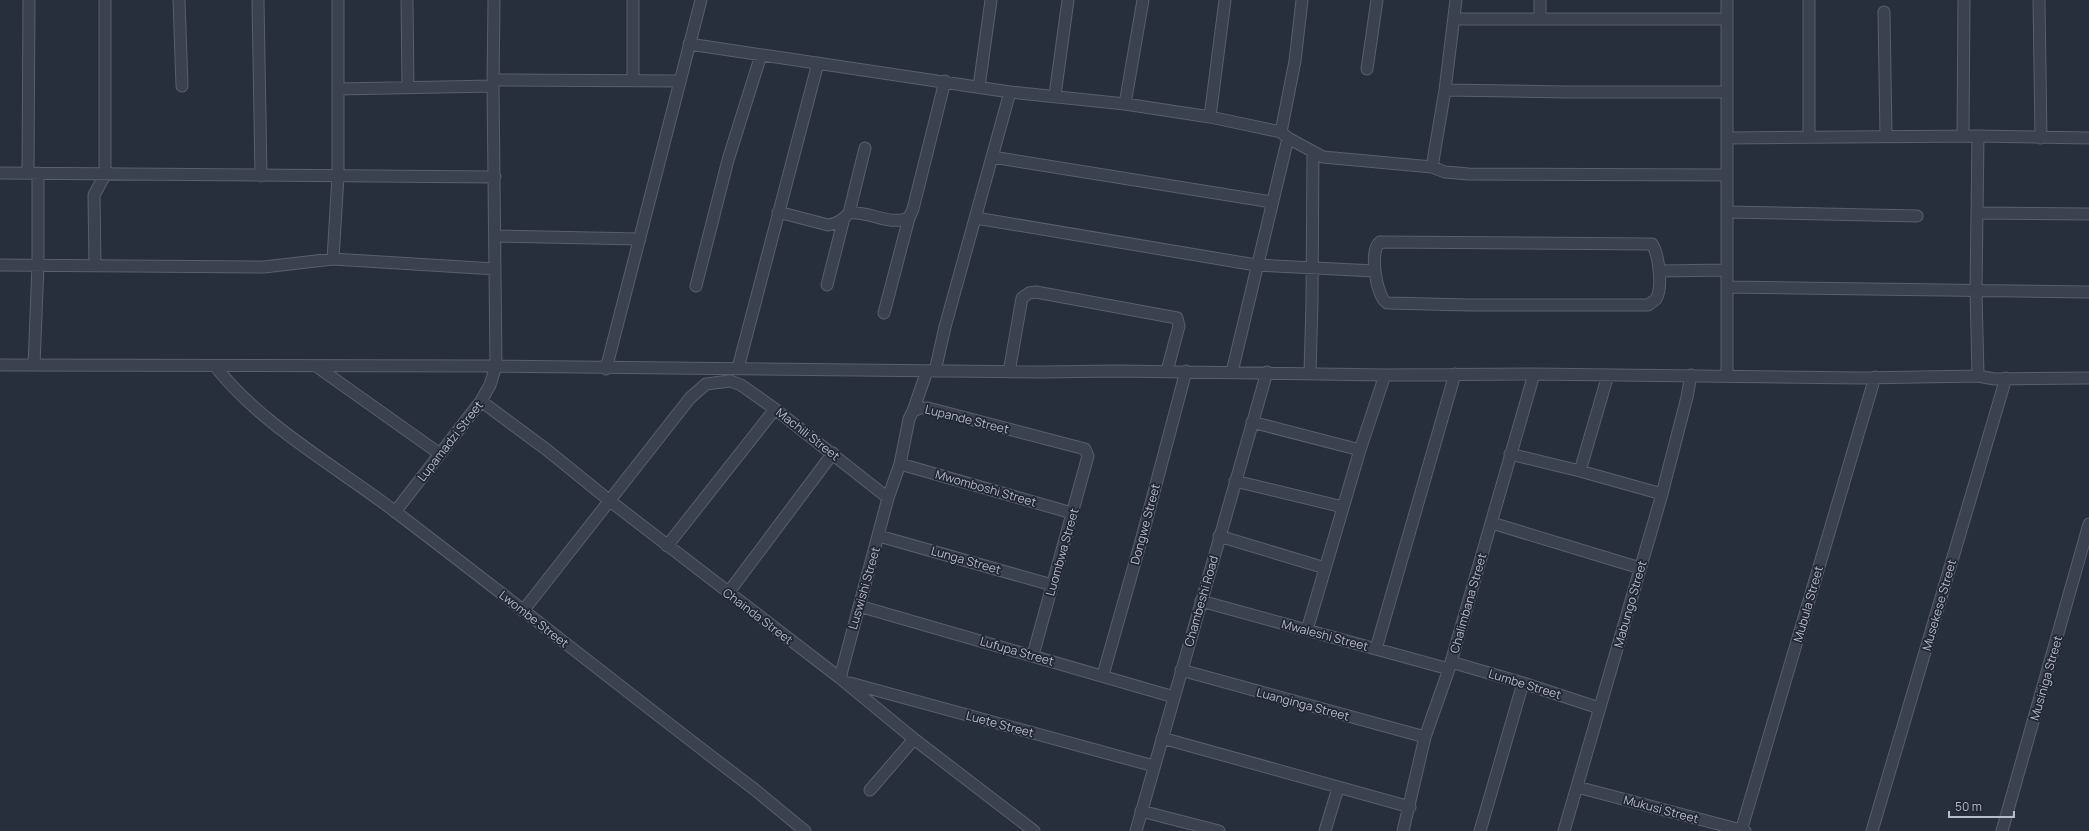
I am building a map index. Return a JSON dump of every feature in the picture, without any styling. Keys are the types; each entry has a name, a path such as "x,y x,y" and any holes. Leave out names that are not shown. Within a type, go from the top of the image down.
{"street":[{"path":"30,0 33,173 38,265 34,365"},
{"path":"95,265 94,195 106,175 106,0"},
{"path":"180,0 182,86"},
{"path":"258,0 261,176"},
{"path":"333,259 338,176 338,0"},
{"path":"407,0 408,87"},
{"name":"Lupamadzi Street","path":"396,512 481,401 490,386 496,366 493,83 494,0"},
{"path":"633,0 633,81"},
{"path":"606,369 701,0"},
{"path":"979,87 991,0"},
{"path":"1054,95 1068,0"},
{"path":"1125,104 1142,0"},
{"path":"1210,117 1225,0"},
{"path":"1232,372 1272,202 1284,136 1302,0"},
{"path":"1367,69 1376,0"},
{"path":"1432,167 1445,90 1456,0"},
{"path":"1540,0 1540,18"},
{"path":"1727,0 1727,376"},
{"path":"1963,136 1964,0"},
{"path":"2039,0 2040,138"},
{"path":"1809,1 1809,137"},
{"path":"1884,12 1886,136"},
{"path":"1454,19 1727,19"},
{"path":"689,44 1010,92 1054,95 1210,117 1284,136 1323,157 1432,167 1444,172 1469,174 1727,176"},
{"path":"696,286 728,160 761,54"},
{"path":"523,611 690,398 706,384 726,381 735,368 818,63"},
{"path":"338,88 408,87 493,83 680,80"},
{"path":"884,313 913,208 945,82"},
{"path":"1445,90 1726,92"},
{"path":"913,411 931,371 945,327 1010,92"},
{"path":"1978,136 1976,291 1978,376"},
{"path":"1727,138 1978,136 2089,138"},
{"path":"827,285 865,148"},
{"path":"1310,373 1313,152"},
{"path":"992,157 1272,202"},
{"path":"0,173 495,177"},
{"path":"778,212 828,225 835,224 847,216 858,212 893,221 901,221 909,218"},
{"path":"1727,212 1917,216"},
{"path":"1977,213 2089,214"},
{"path":"976,218 1256,265 1375,271"},
{"path":"495,236 640,239"},
{"path":"1380,242 1652,244 1658,255 1659,271 1656,300 1648,305 1470,305 1387,303 1381,298 1375,271 1375,248 1380,242"},
{"path":"0,265 264,267 333,259 495,269"},
{"path":"1659,271 1727,270"},
{"path":"1728,288 2089,292"},
{"path":"1009,372 1022,298 1029,293 1036,292 1177,318 1179,326 1167,371"},
{"path":"0,365 496,366 606,369 735,368 1009,372 1186,371 1385,375 1534,374 1875,377 1978,376 1994,379 2089,378"},
{"name":"Lwombe Street","path":"215,366 229,384 260,413 396,512 754,789 805,831"},
{"path":"316,366 440,454"},
{"name":"Dongwe Street","path":"1102,675 1141,541 1186,371"},
{"name":"Chambeshi Road","path":"1136,831 1267,372"},
{"path":"1376,649 1455,374"},
{"name":"Chalimbana Street","path":"1403,831 1410,807 1424,737 1450,665 1534,374"},
{"path":"1307,630 1360,450 1385,375"},
{"path":"1580,471 1608,375"},
{"name":"Mabungo Street","path":"1564,831 1662,494 1687,397 1691,375"},
{"name":"Mubula Street","path":"1742,831 1875,377"},
{"name":"Musekese Street","path":"1872,831 2006,378"},
{"name":"Machili Street","path":"726,381 741,385 775,409 833,453 888,498"},
{"name":"Chainda Street","path":"481,401 547,450 667,546 843,680 914,739 1034,831"},
{"name":"Lupande Street","path":"888,498 900,464 909,419 913,411 920,408 928,408 1085,449"},
{"path":"667,546 775,409"},
{"path":"1252,422 1360,450"},
{"name":"Luombwa Street","path":"1033,655 1088,456 1085,449"},
{"path":"728,593 833,453"},
{"path":"1510,454 1580,471 1662,494"},
{"name":"Mwomboshi Street","path":"900,464 1072,513"},
{"path":"1235,481 1343,507"},
{"name":"Luswishi Street","path":"843,680 859,606 888,498"},
{"path":"1492,523 1640,568"},
{"name":"Musiniga Street","path":"2002,831 2089,524"},
{"name":"Lunga Street","path":"879,536 1052,585"},
{"path":"1220,536 1325,568"},
{"name":"Mwaleshi Street","path":"1201,601 1376,649 1450,665"},
{"name":"Lufupa Street","path":"859,606 1174,696"},
{"name":"Lumbe Street","path":"1450,665 1523,683 1599,708"},
{"name":"Luanginga Street","path":"1182,670 1424,737"},
{"name":"Luete Street","path":"843,680 1154,766"},
{"path":"1480,831 1523,683"},
{"path":"1162,738 1410,807"},
{"path":"870,790 914,739"},
{"name":"Mukusi Street","path":"1577,787 1742,831"},
{"path":"1325,831 1338,788"},
{"path":"1141,811 1219,831"}]}
